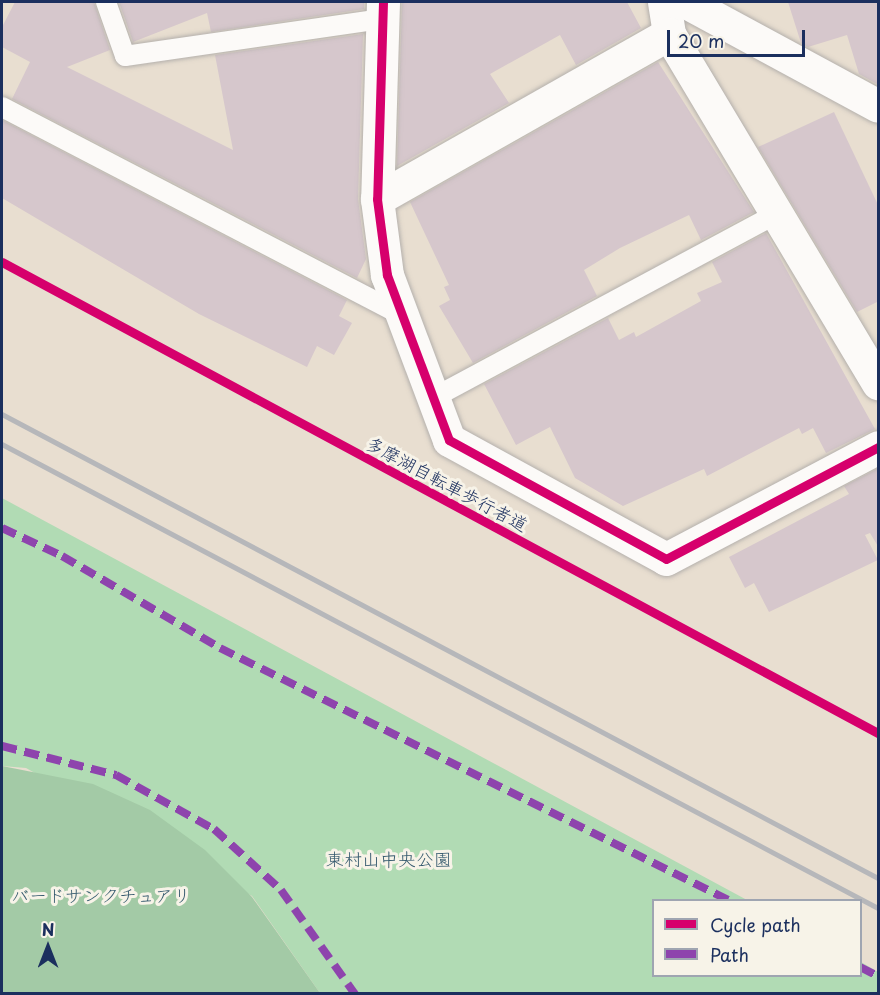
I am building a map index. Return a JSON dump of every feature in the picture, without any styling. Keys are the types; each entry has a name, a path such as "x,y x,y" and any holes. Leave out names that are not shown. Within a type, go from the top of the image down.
{"street":[{"path":"664,2 669,34 778,213 874,364"},
{"path":"686,2 879,106"},
{"path":"382,10 377,199 387,275 448,440 666,559 879,447"},
{"path":"377,199 669,34"}],"lane":[{"path":"106,2 125,56 382,10"},
{"path":"2,107 402,315"},
{"path":"433,398 778,213"}],"green space":[{"name":"東村山中央公園","path":"2,498 745,899 652,899 652,977 862,977 862,963 878,972 878,993 320,993 252,896 26,768 2,766"},
{"name":"バードサンクチュアリ","path":"2,766 93,784 150,810 205,850 252,897 320,993 2,993"}],"building":[{"path":"15,2 94,2 110,50 67,67 233,150 215,55 363,34 358,199 366,259 357,278 12,99 30,62 2,47 2,27"},
{"path":"119,2 364,2 364,9 211,32 207,13 133,42"},
{"path":"402,2 627,2 641,28 576,65 560,35 490,74 509,103 397,166"},
{"path":"788,2 879,2 879,85 859,74 847,35 808,47 801,43"},
{"path":"658,62 754,212 701,240 689,215 620,248 584,270 597,296 473,363 439,306 450,300 444,287 449,285 410,202"},
{"path":"834,112 879,207 879,301 857,312 758,147"},
{"path":"2,120 347,300 339,316 352,323 334,355 317,346 307,367 199,314 2,198"},
{"path":"766,233 875,429 826,453 813,428 802,434 799,428 707,476 704,469 623,506 575,478 550,427 516,445 484,384 608,318 619,340 634,332 636,337 701,301 697,293 722,282 712,262"},
{"path":"879,468 879,548 870,533 865,535 878,560 769,612 754,583 745,588 729,557 849,494 844,486"}],"railway":[{"path":"2,414 878,878"},
{"path":"2,444 861,899"},
{"path":"862,900 878,908"}],"marked path":[{"path":"2,528 62,556 220,648 726,899"},
{"path":"2,746 116,775 214,829 281,890 355,994"},
{"path":"862,968 878,976"}],"cycle path":[{"path":"383,2 377,199 387,275 449,440 666,559 878,447"},
{"name":"多摩湖自転車歩行者道","path":"2,262 878,733"}]}
